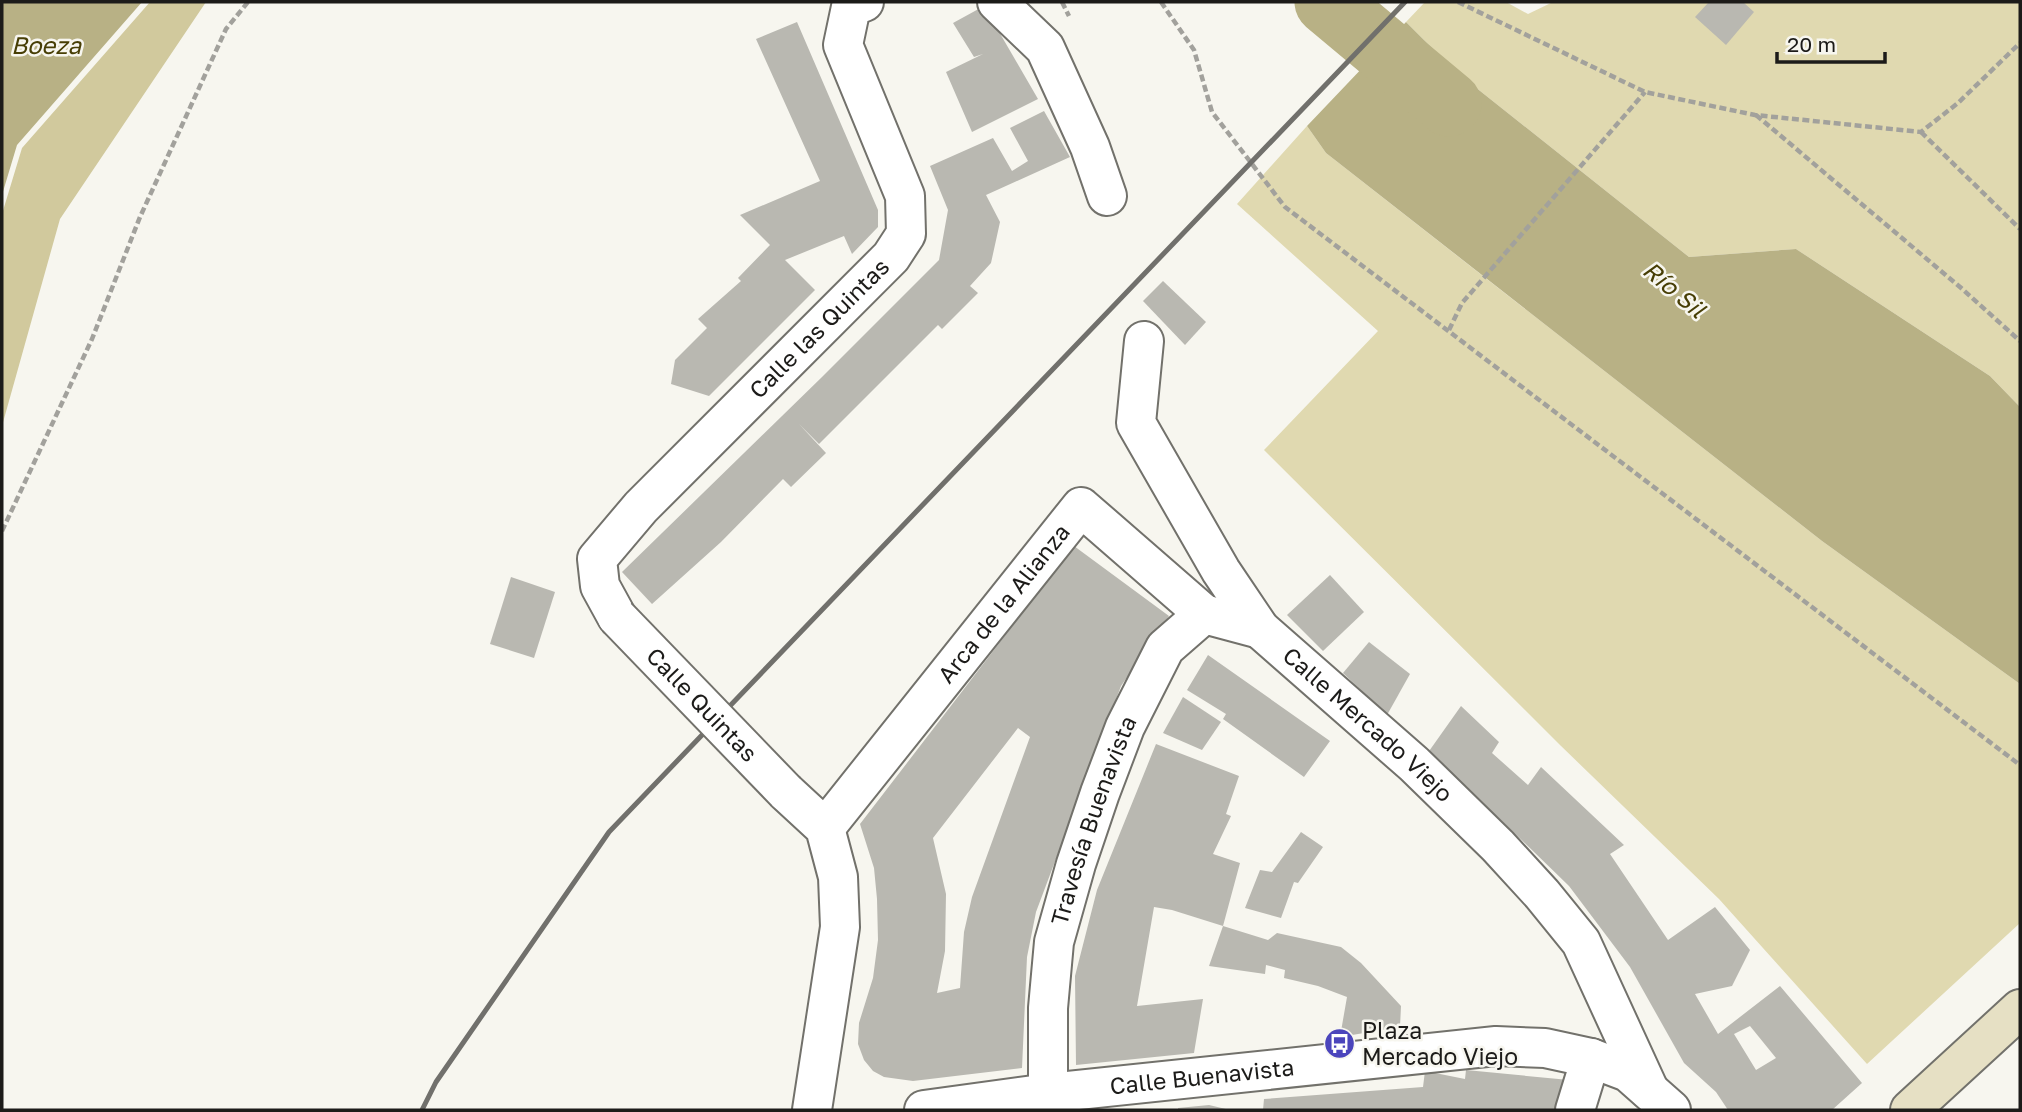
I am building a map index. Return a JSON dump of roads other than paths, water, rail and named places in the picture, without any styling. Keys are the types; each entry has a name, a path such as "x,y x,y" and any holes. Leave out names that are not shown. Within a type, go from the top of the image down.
{"main road":[{"path":"1910,1110 2020,1009"}],"street":[{"name":"Calle las Quintas","path":"617,617 600,586 597,559 642,507 891,257 906,233 905,196 843,46 851,7 864,2"},
{"path":"998,2 1045,48 1090,147 1107,196"},
{"name":"Calle Mercado Viejo","path":"1144,341 1136,423 1221,571 1260,629 1414,764 1498,846 1542,894 1581,943 1660,1100"},
{"name":"Arca de la Alianza","path":"825,828 1081,507 1204,614"},
{"path":"1204,614 1260,629"},
{"name":"Travesía Buenavista","path":"1049,1102 1048,1008 1054,942 1076,864 1125,727 1165,648 1204,614"},
{"name":"Calle Quintas","path":"617,617 786,792 825,828"},
{"path":"812,1110 840,927 838,877 825,828"},
{"name":"Calle Buenavista","path":"924,1110 1049,1102 1496,1046 1545,1048 1591,1058 1628,1072 1660,1100"},
{"path":"1575,1110 1591,1058"}],"water":[{"name":"Boeza","path":"2,2 142,2 17,145 2,195"},
{"path":"1406,22 1455,71 1689,257 1796,249 1990,376 2020,407 2020,684 1822,541 1326,153 1307,126"}],"waterway":[{"name":"Río Sil","path":"1327,2 1449,104"}],"railway":[{"path":"422,1110 436,1082 609,832 1405,2"}],"place":[{"name":"Plaza Mercado Viejo","path":"1339,1044"}]}
